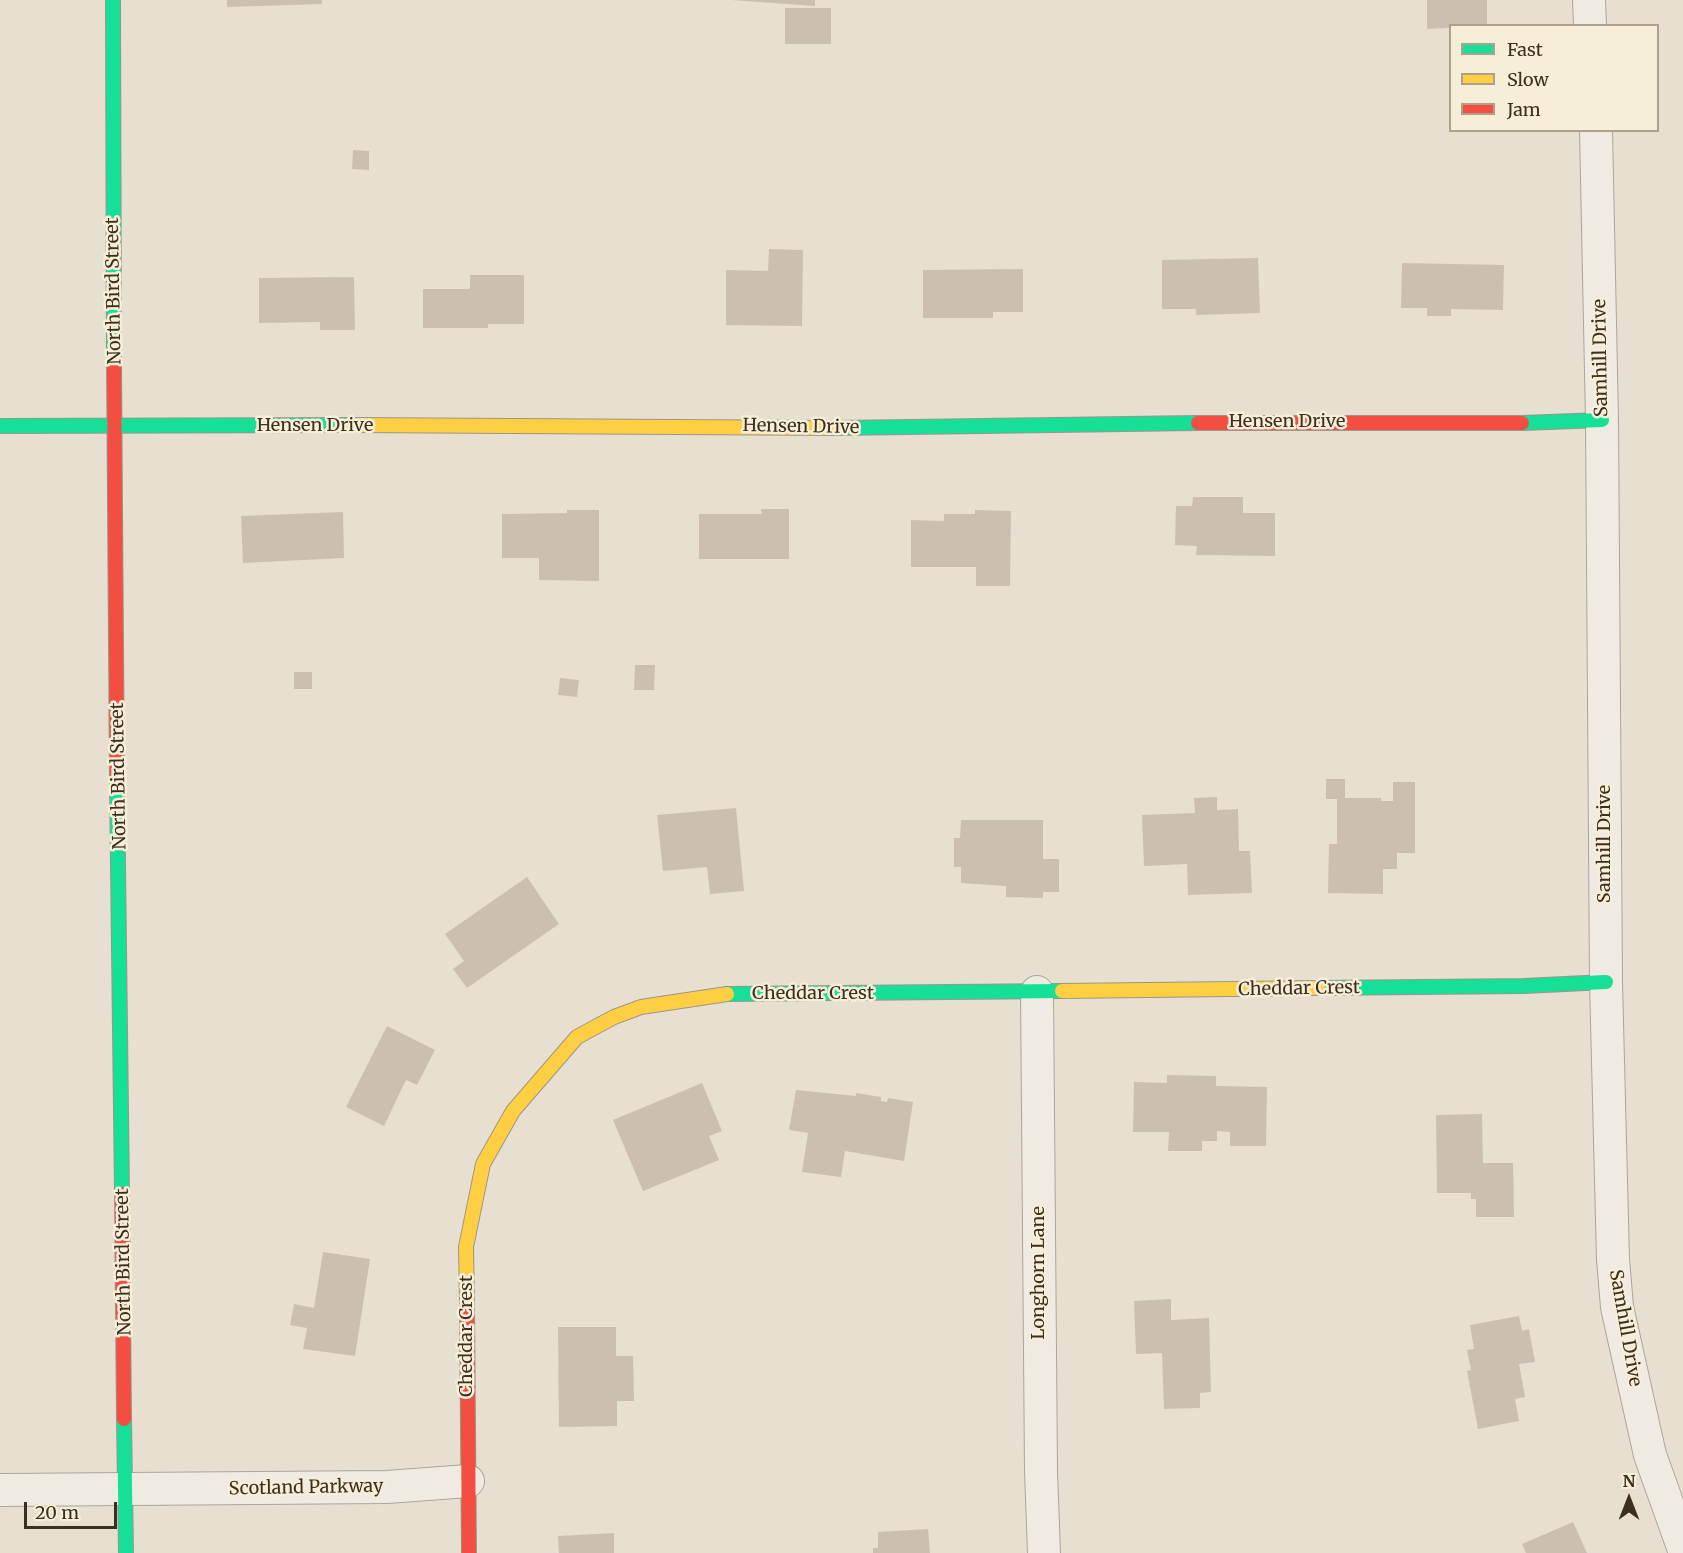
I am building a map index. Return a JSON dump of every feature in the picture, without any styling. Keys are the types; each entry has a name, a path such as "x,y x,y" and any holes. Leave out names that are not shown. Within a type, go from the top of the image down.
{"street":[{"name":"North Bird Street","path":"113,0 126,1553"},
{"path":"1589,0 1590,24"},
{"name":"Samhill Drive","path":"1596,132 1602,420 1606,982 1613,1259 1617,1306 1650,1455 1683,1547"},
{"name":"Hensen Drive","path":"0,426 633,425 870,428 1319,421 1493,424 1602,420"},
{"name":"Cheddar Crest","path":"469,1553 466,1247 483,1164 513,1111 577,1037 614,1017 641,1007 726,994 1524,986 1606,982"},
{"name":"Longhorn Lane","path":"1037,992 1041,1471 1044,1553"},
{"name":"Scotland Parkway","path":"0,1490 387,1487 468,1481"}],"building":[{"path":"227,0 322,0 322,4 227,7"},
{"path":"731,0 815,0 815,6"},
{"path":"1427,0 1487,0 1487,24 1449,24 1449,28 1427,29"},
{"path":"785,8 831,8 831,44 785,44"},
{"path":"353,150 369,151 369,170 352,169"},
{"path":"769,249 803,250 802,326 726,325 726,270 768,271"},
{"path":"1258,258 1260,313 1196,315 1196,309 1162,309 1162,260"},
{"path":"1402,263 1504,265 1503,310 1451,309 1451,316 1427,316 1427,308 1401,308"},
{"path":"1023,269 1023,312 993,312 993,318 923,318 923,270"},
{"path":"470,275 524,275 524,324 488,324 488,328 423,328 423,289 470,289"},
{"path":"354,277 355,330 320,330 320,322 259,323 259,278"},
{"path":"1193,497 1243,497 1243,513 1275,513 1275,556 1196,555 1197,546 1175,545 1176,506 1192,506"},
{"path":"761,509 789,509 789,559 699,559 699,514 762,514"},
{"path":"567,510 599,510 599,581 539,580 539,558 502,558 502,514 567,513"},
{"path":"975,510 1011,511 1010,586 976,586 976,567 911,567 911,520 944,521 944,514 975,514"},
{"path":"343,512 344,558 243,563 241,516"},
{"path":"635,665 655,665 654,690 634,690"},
{"path":"294,672 312,672 312,689 294,689"},
{"path":"560,678 579,680 577,697 558,695"},
{"path":"1326,779 1345,779 1345,798 1381,798 1381,801 1393,801 1393,782 1415,782 1415,853 1397,853 1397,869 1383,869 1383,894 1328,893 1329,844 1337,844 1337,799 1326,799"},
{"path":"1217,797 1217,810 1238,809 1239,851 1250,851 1252,893 1188,895 1187,864 1144,866 1142,815 1195,813 1194,798"},
{"path":"736,808 744,891 710,894 707,867 663,871 657,815"},
{"path":"961,820 1043,820 1043,859 1059,859 1059,892 1043,892 1043,898 1006,897 1006,886 961,883 961,867 954,867 954,838 960,838"},
{"path":"527,877 559,924 467,988 453,969 464,961 445,934"},
{"path":"387,1026 435,1050 417,1085 406,1080 384,1126 346,1107"},
{"path":"1167,1075 1216,1076 1216,1086 1267,1087 1266,1146 1230,1146 1230,1132 1217,1131 1217,1141 1202,1141 1202,1151 1168,1151 1169,1132 1133,1132 1134,1082 1167,1083"},
{"path":"702,1083 722,1131 709,1136 719,1160 643,1191 613,1120"},
{"path":"796,1090 856,1096 856,1093 881,1097 881,1101 887,1102 888,1098 913,1102 904,1161 845,1151 841,1177 802,1172 808,1133 789,1130"},
{"path":"1482,1114 1483,1163 1513,1163 1514,1217 1476,1217 1476,1199 1471,1199 1471,1193 1437,1193 1436,1115"},
{"path":"323,1252 370,1259 355,1356 303,1349 307,1328 290,1325 294,1304 314,1308"},
{"path":"1171,1299 1171,1320 1209,1318 1211,1392 1200,1393 1200,1408 1164,1409 1162,1353 1136,1354 1134,1301"},
{"path":"1519,1316 1522,1331 1529,1329 1535,1362 1519,1364 1525,1397 1515,1399 1519,1421 1478,1429 1467,1371 1471,1370 1467,1350 1474,1349 1470,1325"},
{"path":"558,1327 616,1327 616,1356 633,1356 634,1401 617,1401 617,1426 559,1427"},
{"path":"1573,1522 1587,1553 1526,1553 1522,1544"},
{"path":"928,1529 930,1553 873,1553 873,1548 878,1548 878,1532"},
{"path":"614,1533 614,1553 559,1553 558,1536"}],"traffic: fast":[{"path":"113,0 114,364"},
{"path":"1522,423 1602,420"},
{"path":"837,428 1198,423"},
{"path":"0,426 349,425"},
{"path":"117,782 122,1194"},
{"path":"1318,988 1524,986 1606,982"},
{"path":"727,994 1062,991"},
{"path":"124,1419 126,1553"}],"traffic: slow":[{"path":"349,425 837,428"},
{"path":"1062,991 1318,988"},
{"path":"467,1303 466,1247 483,1164 513,1111 577,1037 614,1017 641,1007 727,994"}],"traffic: jam":[{"path":"114,364 117,782"},
{"path":"1198,423 1522,423"},
{"path":"122,1194 124,1419"},
{"path":"467,1303 469,1553"}]}
